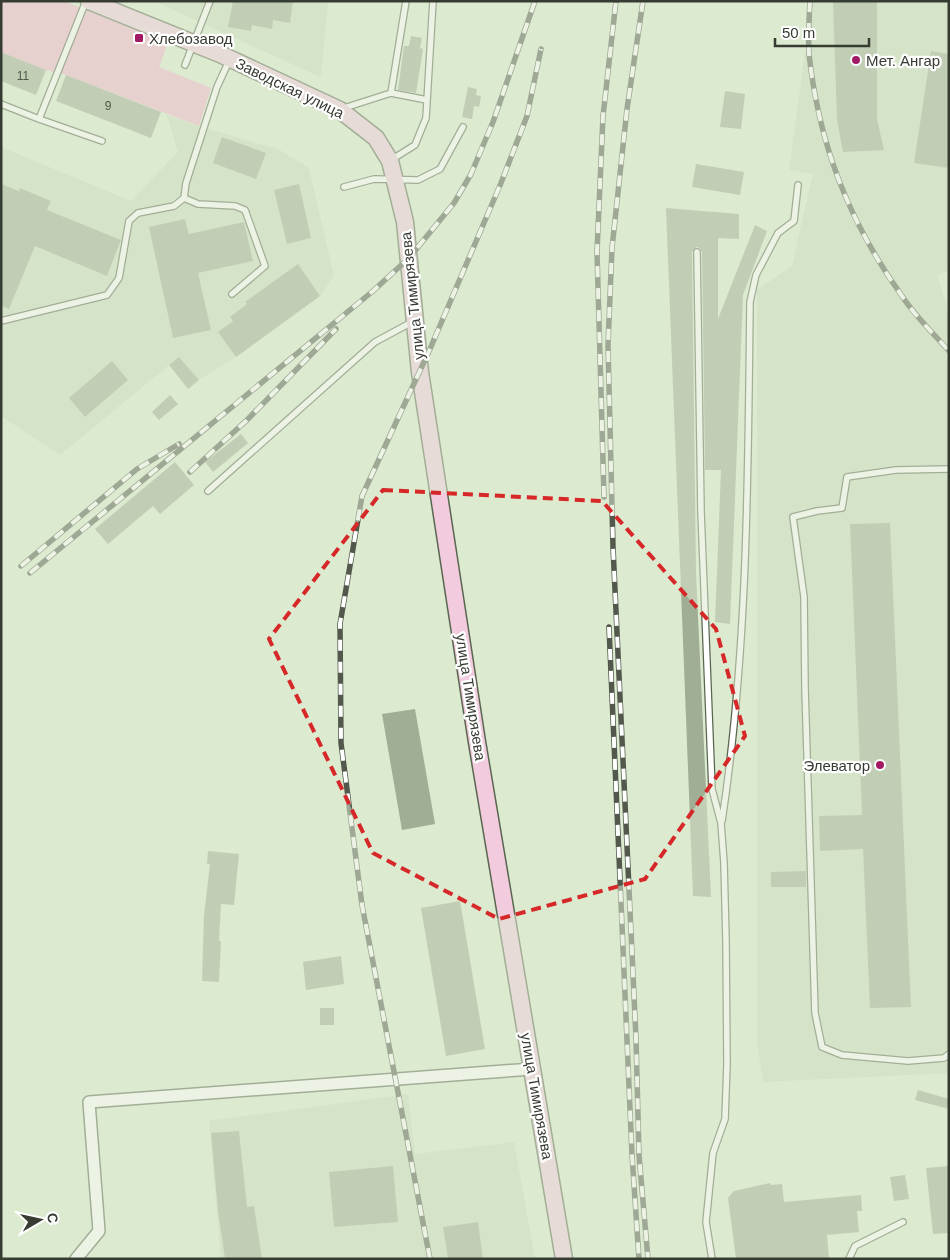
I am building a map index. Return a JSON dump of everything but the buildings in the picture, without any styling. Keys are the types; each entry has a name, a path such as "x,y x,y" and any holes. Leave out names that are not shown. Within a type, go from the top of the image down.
{"main road":[{"name":"Заводская улица","path":"87,1 194,44 340,110 376,138"},
{"name":"улица Тимирязева","path":"376,138 390,161 405,222 420,372 474,722 564,1259"}],"street":[{"path":"76,1259 99,1231 89,1102 532,1069"}],"lane":[{"path":"39,119 87,1"},
{"path":"185,65 210,1"},
{"path":"391,93 406,1"},
{"path":"390,161 415,145 426,118 433,1"},
{"path":"1,321 107,295 119,278 129,221 138,213 174,206 184,198 186,183 217,87 230,60"},
{"path":"340,110 391,93 427,100"},
{"path":"1,104 102,141"},
{"path":"344,187 374,179 418,180 440,169 463,127"},
{"path":"712,1259 706,1222 713,1153 724,1119 726,1064 726,940 721,823 731,761 739,672 748,475 750,302 756,275 778,233 794,221 798,185"},
{"path":"184,198 198,204 235,206 245,210 265,266 232,294"},
{"path":"697,252 701,512 712,789 721,823"},
{"path":"208,491 375,342 415,320"},
{"path":"949,469 896,470 847,477 842,508 817,511 793,517 804,597 805,698 815,1013 822,1047 842,1055 908,1061 944,1058 949,1054"},
{"path":"849,1259 855,1246 903,1222"}],"highlighted area":[{"path":"383,490 602,501 716,629 745,736 645,879 499,919 373,853 269,639"}],"shaded area":[{"path":"1,1 64,1 168,43 159,67 211,88 199,126 1,52"},
{"path":"154,1 328,1 321,77 320,77"},
{"path":"812,1 949,1 949,270 937,275 947,307 949,307 949,1073 763,1082 757,1042 757,290 792,266 813,174 789,170"},
{"path":"167,115 204,128 278,149 309,168 334,276 320,296 236,357 199,380 179,357 60,455 1,416 1,147 131,201 178,152"},
{"path":"408,1094 415,1154 514,1142 535,1259 221,1259 209,1121"}],"railway":[{"path":"30,573 373,291 409,258 454,203 471,174 493,122 535,1"},
{"path":"604,497 597,252 603,116 616,1"},
{"path":"643,1 627,109 612,248 608,345 613,547 636,1038 639,1155 648,1259"},
{"path":"810,1 809,54 814,87 820,120 839,181 852,211 883,268 907,303 949,351"},
{"path":"430,1259 362,905 341,743 340,624 362,496 430,349 501,183 527,116 541,49"},
{"path":"190,472 247,420 336,329"},
{"path":"21,566 137,469 179,444"},
{"path":"609,627 632,1155 639,1259"}],"place":[{"name":"Хлебозавод","path":"139,38"},
{"name":"Мет. Ангар","path":"856,60"},
{"name":"Элеватор","path":"880,765"}]}
